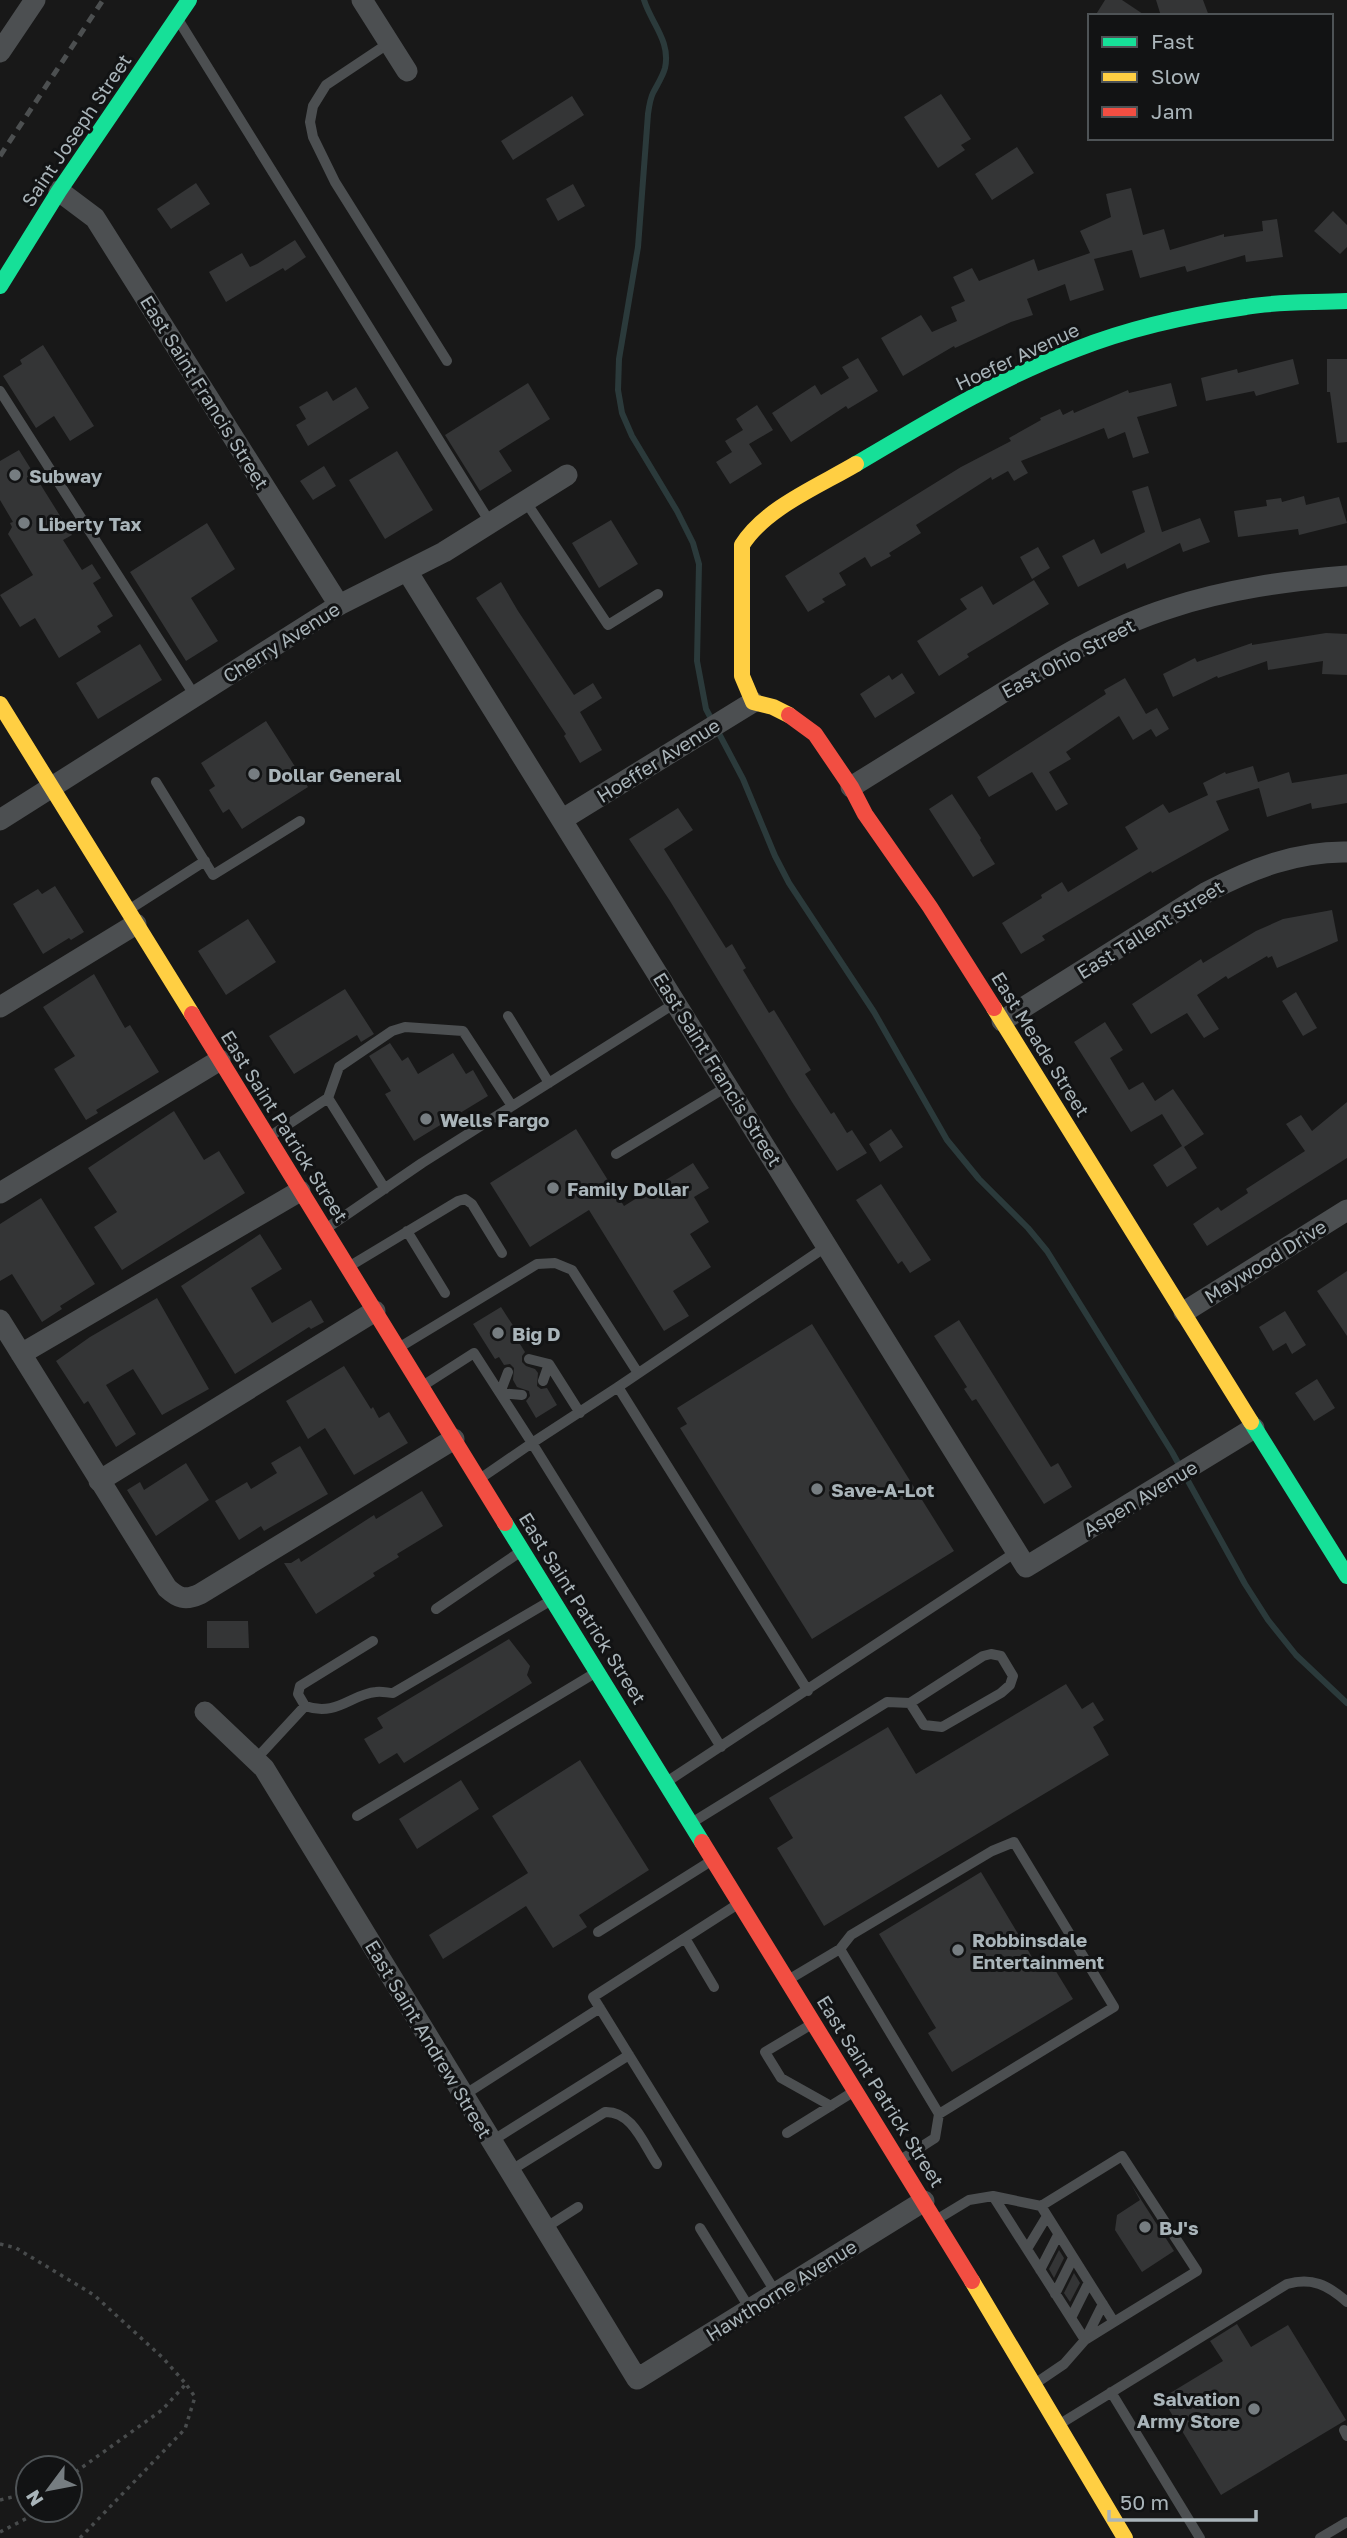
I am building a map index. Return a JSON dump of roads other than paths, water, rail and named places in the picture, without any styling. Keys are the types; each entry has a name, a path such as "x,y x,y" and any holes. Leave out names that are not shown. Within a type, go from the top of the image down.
{"main road":[{"name":"Saint Joseph Street","path":"0,286 59,191 189,0"},
{"name":"Hoefer Avenue","path":"752,702 742,676 743,545 752,529 768,516 897,440 1025,371 1078,348 1171,321 1249,306 1347,301"},
{"name":"East Meade Street","path":"752,702 784,712 816,734 851,787 865,814 930,907 1002,1021 1347,1576"},
{"name":"East Saint Patrick Street","path":"0,704 6,725 51,786 523,1550 936,2220 1125,2538"}],"street":[{"path":"0,52 35,0"},
{"path":"362,0 407,71"},
{"name":"East Saint Francis Street","path":"59,191 95,218 340,605"},
{"name":"Cherry Avenue","path":"0,820 340,605 444,552 568,475"},
{"name":"East Saint Francis Street","path":"407,571 563,818 1021,1560"},
{"name":"East Ohio Street","path":"851,787 1033,674 1125,625 1169,608 1232,591 1272,583 1347,576"},
{"name":"Hoeffer Avenue","path":"563,818 752,702"},
{"name":"East Tallent Street","path":"1002,1021 1207,892 1236,877 1285,859 1347,852"},
{"path":"0,1007 131,917"},
{"path":"0,1192 219,1060"},
{"path":"21,1354 300,1191"},
{"name":"Maywood Drive","path":"1184,1312 1347,1210"},
{"path":"99,1481 375,1311"},
{"path":"0,1320 167,1588 178,1598 191,1599 454,1439"},
{"name":"Aspen Avenue","path":"1021,1560 1154,1489 1254,1428"},
{"path":"1328,1547 1347,1535"},
{"name":"East Saint Andrew Street","path":"205,1712 264,1768 637,2379"},
{"name":"Hawthorne Avenue","path":"637,2379 924,2201"}],"lane":[{"path":"177,19 491,524"},
{"path":"389,43 326,85 313,106 310,122 313,137 335,182 447,360"},
{"path":"0,391 4,407 195,696"},
{"path":"526,502 608,625 658,594"},
{"path":"156,782 213,874 300,821"},
{"path":"131,917 205,861"},
{"path":"324,1230 512,1106 677,1002"},
{"path":"508,1016 549,1083"},
{"path":"268,1138 328,1098 339,1067 392,1031 405,1027 457,1029 467,1034 512,1106"},
{"path":"616,1154 728,1086"},
{"path":"328,1098 385,1189"},
{"path":"348,1268 465,1199 472,1204 502,1253"},
{"path":"407,1231 445,1293"},
{"path":"479,1479 827,1246"},
{"path":"397,1348 537,1264 555,1263 572,1270 638,1373"},
{"path":"421,1387 474,1353 721,1747"},
{"path":"529,1359 549,1364 579,1413"},
{"path":"543,1381 549,1364"},
{"path":"500,1393 508,1372"},
{"path":"618,1387 808,1690"},
{"path":"500,1393 522,1395"},
{"path":"436,1609 523,1550"},
{"path":"665,1782 808,1690 1021,1560"},
{"path":"373,1641 300,1686 298,1694 305,1706 317,1710 343,1704 374,1691 393,1693 553,1599"},
{"path":"691,1823 887,1702 910,1703 983,1656 991,1654 1001,1657 1013,1676 1010,1685 1001,1693 942,1727 924,1725 910,1703"},
{"path":"357,1816 597,1671"},
{"path":"255,1760 305,1706"},
{"path":"788,1980 840,1949 851,1935 992,1851 1014,1842 1114,2007 939,2114"},
{"path":"598,1932 713,1860"},
{"path":"740,1903 593,1997 776,2292"},
{"path":"685,1938 714,1987"},
{"path":"840,1949 939,2114 935,2138 899,2161"},
{"path":"464,2095 600,2008"},
{"path":"814,2022 765,2052 780,2078 831,2106"},
{"path":"492,2141 629,2055"},
{"path":"787,2133 856,2090"},
{"path":"510,2171 605,2112 616,2112 627,2118 657,2164"},
{"path":"1027,2249 1044,2211 1122,2156 1197,2271 1085,2340"},
{"path":"993,2196 1085,2340"},
{"path":"936,2220 969,2200 993,2196 1044,2211 1114,2322"},
{"path":"545,2228 578,2207"},
{"path":"700,2228 750,2309"},
{"path":"1040,2270 1058,2235"},
{"path":"1055,2294 1073,2258"},
{"path":"1058,2425 1287,2284 1303,2280 1320,2284 1347,2302"},
{"path":"1071,2318 1088,2282"},
{"path":"1034,2384 1064,2364 1085,2340 1103,2304"},
{"path":"1111,2392 1200,2538"},
{"path":"1320,2538 1347,2522"}],"waterway":[{"path":"644,0 663,41 666,58 664,71 652,95 648,111 638,247 619,359 618,390 622,413 632,436 677,511 693,543 699,564 697,661 706,709 743,779 789,883 874,1012 947,1140 979,1179 1047,1251 1172,1452 1245,1584 1268,1620 1296,1655 1347,1703"}],"railway":[{"path":"0,156 103,0"}],"place":[{"name":"Subway","path":"15,475"},
{"name":"Liberty Tax","path":"24,523"},
{"name":"Dollar General","path":"254,774"},
{"name":"Wells Fargo","path":"426,1119"},
{"name":"Family Dollar","path":"553,1188"},
{"name":"Big D","path":"498,1333"},
{"name":"Save-A-Lot","path":"817,1489"},
{"name":"Robbinsdale Entertainment","path":"958,1950"},
{"name":"BJ's","path":"1145,2227"},
{"name":"Salvation Army Store","path":"1254,2409"}]}
